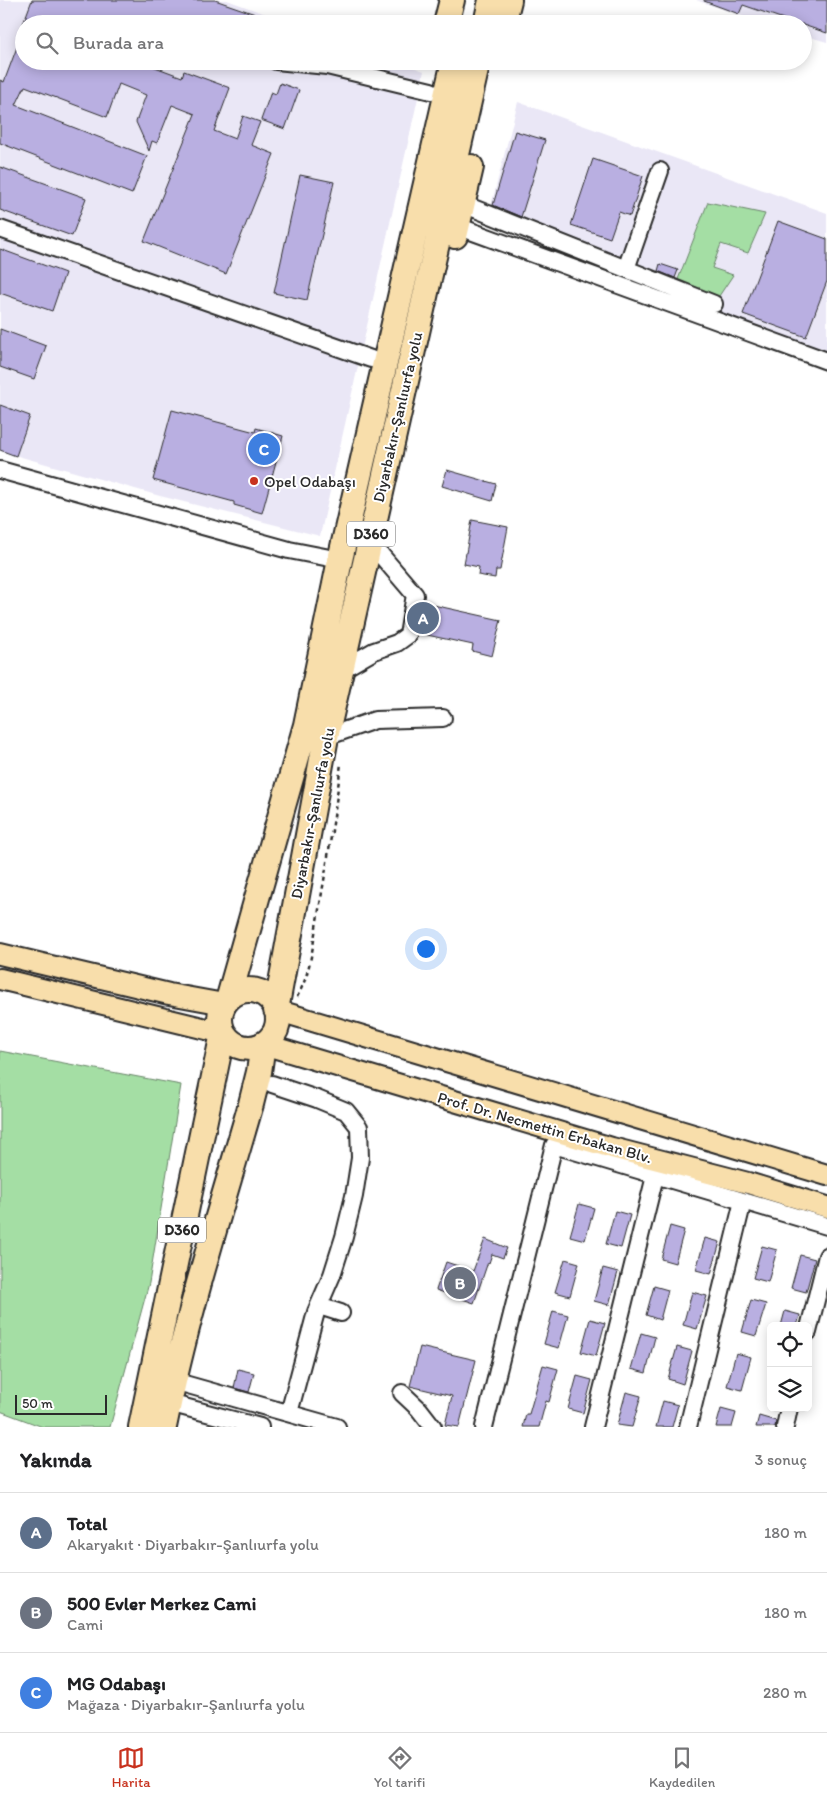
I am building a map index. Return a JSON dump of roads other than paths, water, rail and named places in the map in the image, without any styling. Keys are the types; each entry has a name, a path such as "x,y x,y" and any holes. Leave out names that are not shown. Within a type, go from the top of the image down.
{"highway":[{"path":"448,15 452,0"},
{"path":"465,15 468,0"},
{"path":"488,15 492,0"},
{"path":"506,15 509,0"},
{"path":"340,560 351,466 371,359 436,70"},
{"name":"Diyarbakır-Şanlıurfa yolu","path":"227,1001 306,725 340,560 452,70"},
{"name":"Diyarbakır-Şanlıurfa yolu","path":"286,1005 335,734 341,670 476,70"},
{"path":"371,534 395,485 437,317 493,70"},
{"path":"227,1001 236,993 252,990 286,1005"},
{"name":"D360","path":"141,1427 168,1307 223,1033 220,1018 227,1001"},
{"name":"D360","path":"164,1427 196,1298 251,1104 259,1072 263,1044 276,1030 278,1020 286,1005"},
{"path":"223,1033 236,1045 245,1048 263,1044"}],"main road":[{"path":"0,954 169,994 227,1001"},
{"path":"0,979 223,1033"},
{"name":"Prof. Dr. Necmettin Erbakan Blv.","path":"286,1005 827,1175"},
{"name":"Prof. Dr. Necmettin Erbakan Blv.","path":"263,1044 612,1148 827,1207"}],"street":[{"path":"344,70 431,91"},
{"path":"626,269 660,171"},
{"path":"460,215 626,269 714,304"},
{"path":"460,215 821,354"},
{"path":"0,229 371,359"},
{"path":"0,470 290,550 340,560"},
{"path":"341,670 374,651 397,643 408,635 416,596 371,534"},
{"path":"335,734 374,720 443,718"},
{"path":"272,1084 318,1099 346,1111 359,1127 360,1158 354,1196 344,1237 332,1275 319,1306 289,1413"},
{"path":"484,1427 554,1145 827,1226"},
{"path":"593,1427 655,1176"},
{"path":"688,1427 743,1201"},
{"path":"810,1322 827,1256"},
{"path":"319,1306 341,1313"},
{"path":"174,1381 337,1427"},
{"path":"402,1393 419,1409 433,1427"},
{"path":"169,1404 260,1427"},
{"path":"785,1427 788,1412"}],"place":[{"name":"MG Odabaşı","path":"264,449"},
{"name":"Opel Odabaşı","path":"254,481"},
{"name":"Total","path":"423,618"},
{"name":"500 Evler Merkez Cami","path":"460,1283"}]}
